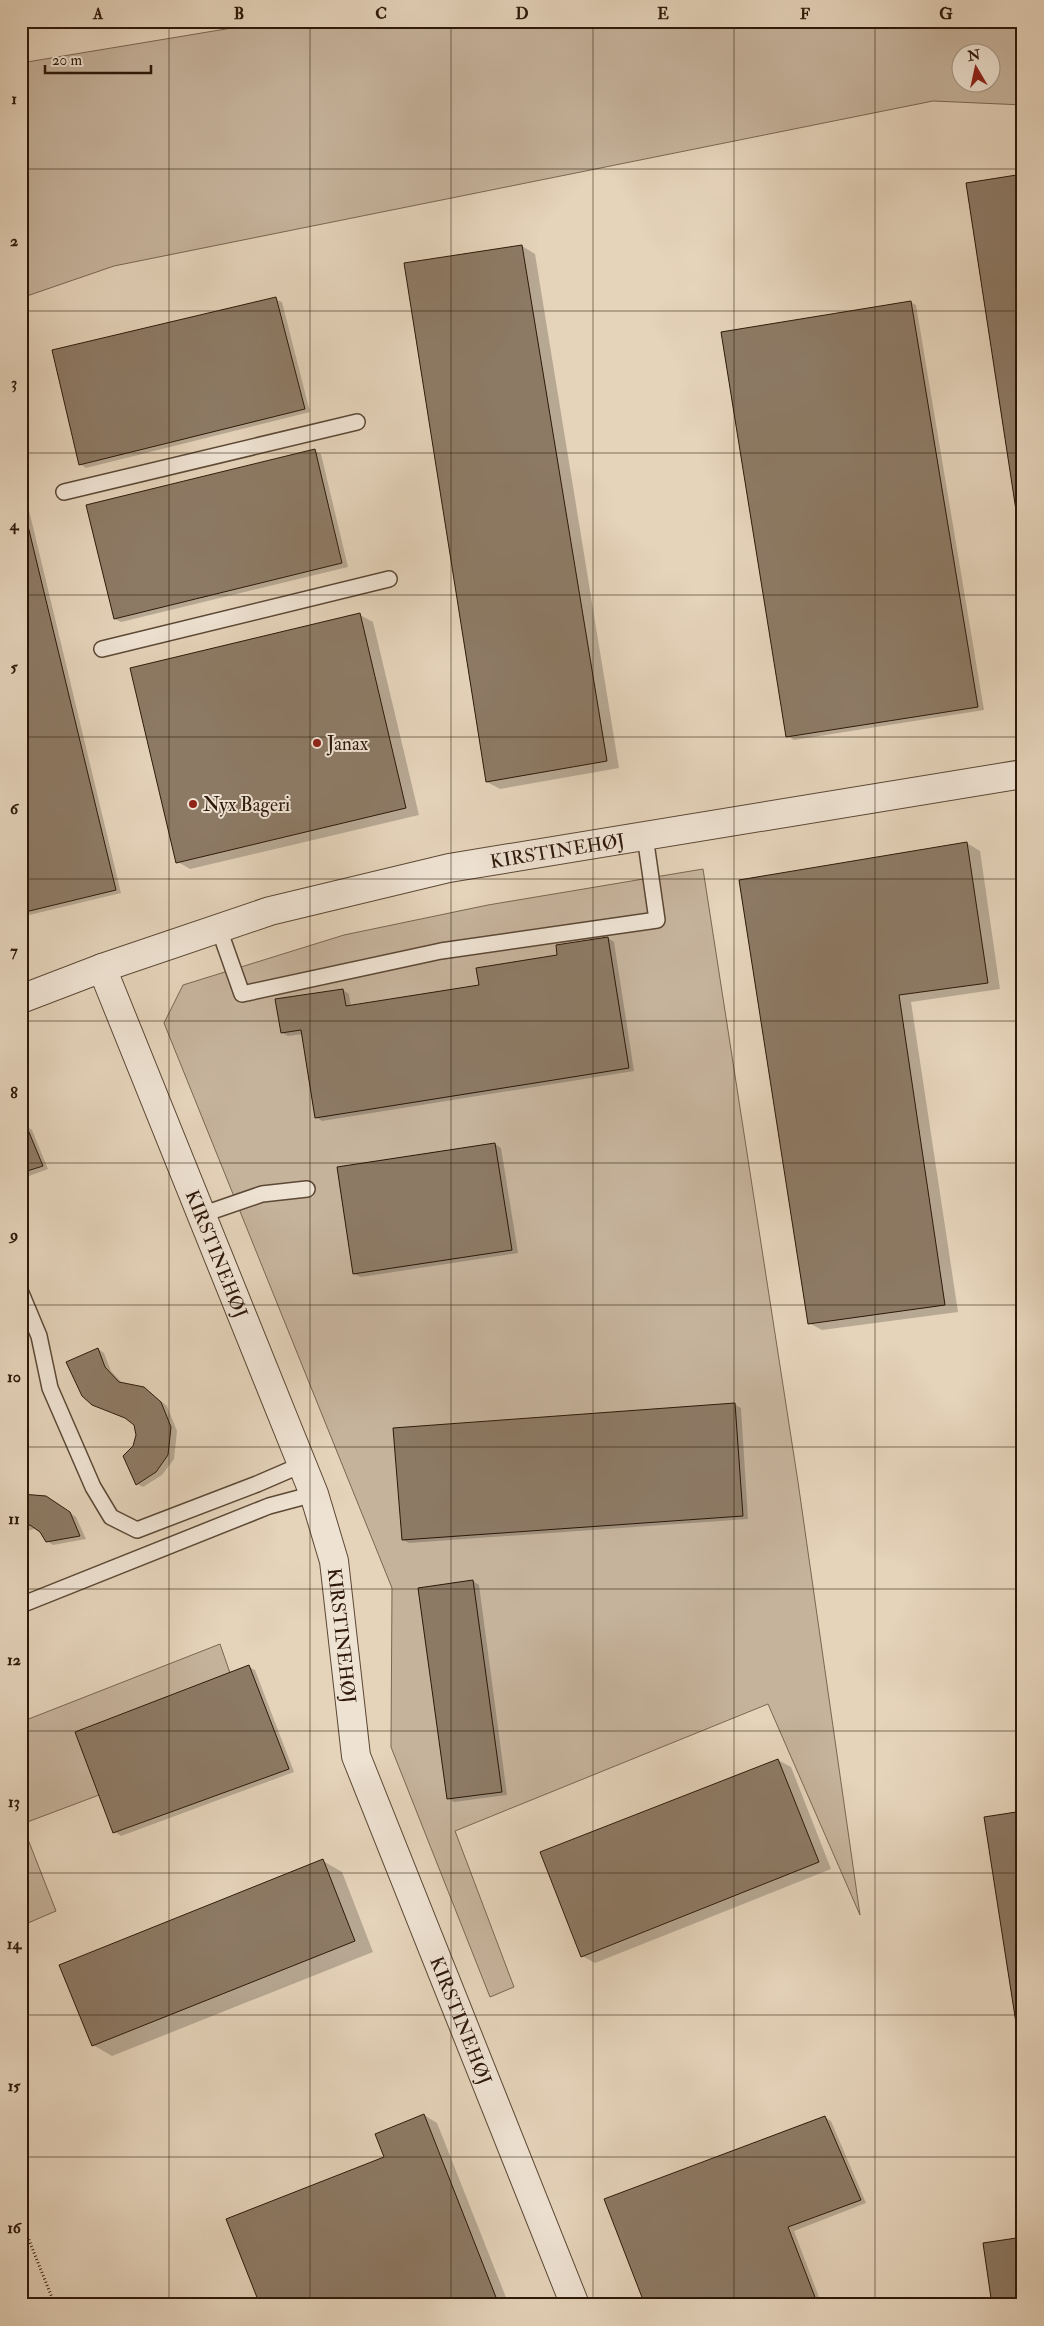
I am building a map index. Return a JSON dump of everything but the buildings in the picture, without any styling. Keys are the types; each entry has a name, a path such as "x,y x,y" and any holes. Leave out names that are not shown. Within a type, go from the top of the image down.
{"street":[{"name":"KIRSTINEHØJ","path":"21,998 102,968 270,912 448,868 1023,774"},
{"name":"KIRSTINEHØJ","path":"102,968 314,1494 334,1561 356,1756 575,2305"}],"lane":[{"path":"64,492 357,422"},
{"path":"102,650 389,579"},
{"path":"219,928 242,994 441,951 657,920 645,836"},
{"path":"201,1215 262,1194 307,1190"},
{"path":"21,1293 39,1336 50,1388 93,1487 111,1517 137,1530 257,1484 301,1464"},
{"path":"21,1605 269,1506 314,1494"}],"path":[{"path":"21,2220 55,2305"}],"shaded area":[{"path":"274,21 1023,21 1023,105 933,101 114,266 21,298 21,63"},
{"path":"703,869 798,1482 860,1915 768,1704 455,1831 514,1987 490,1997 391,1747 392,1588 164,1023 183,985 344,935 488,905"},
{"path":"220,1644 230,1673 99,1795 22,1824 56,1911 21,1926 21,1722"}],"place":[{"name":"Janax","path":"317,743"},
{"name":"Nyx Bageri","path":"193,804"}]}
